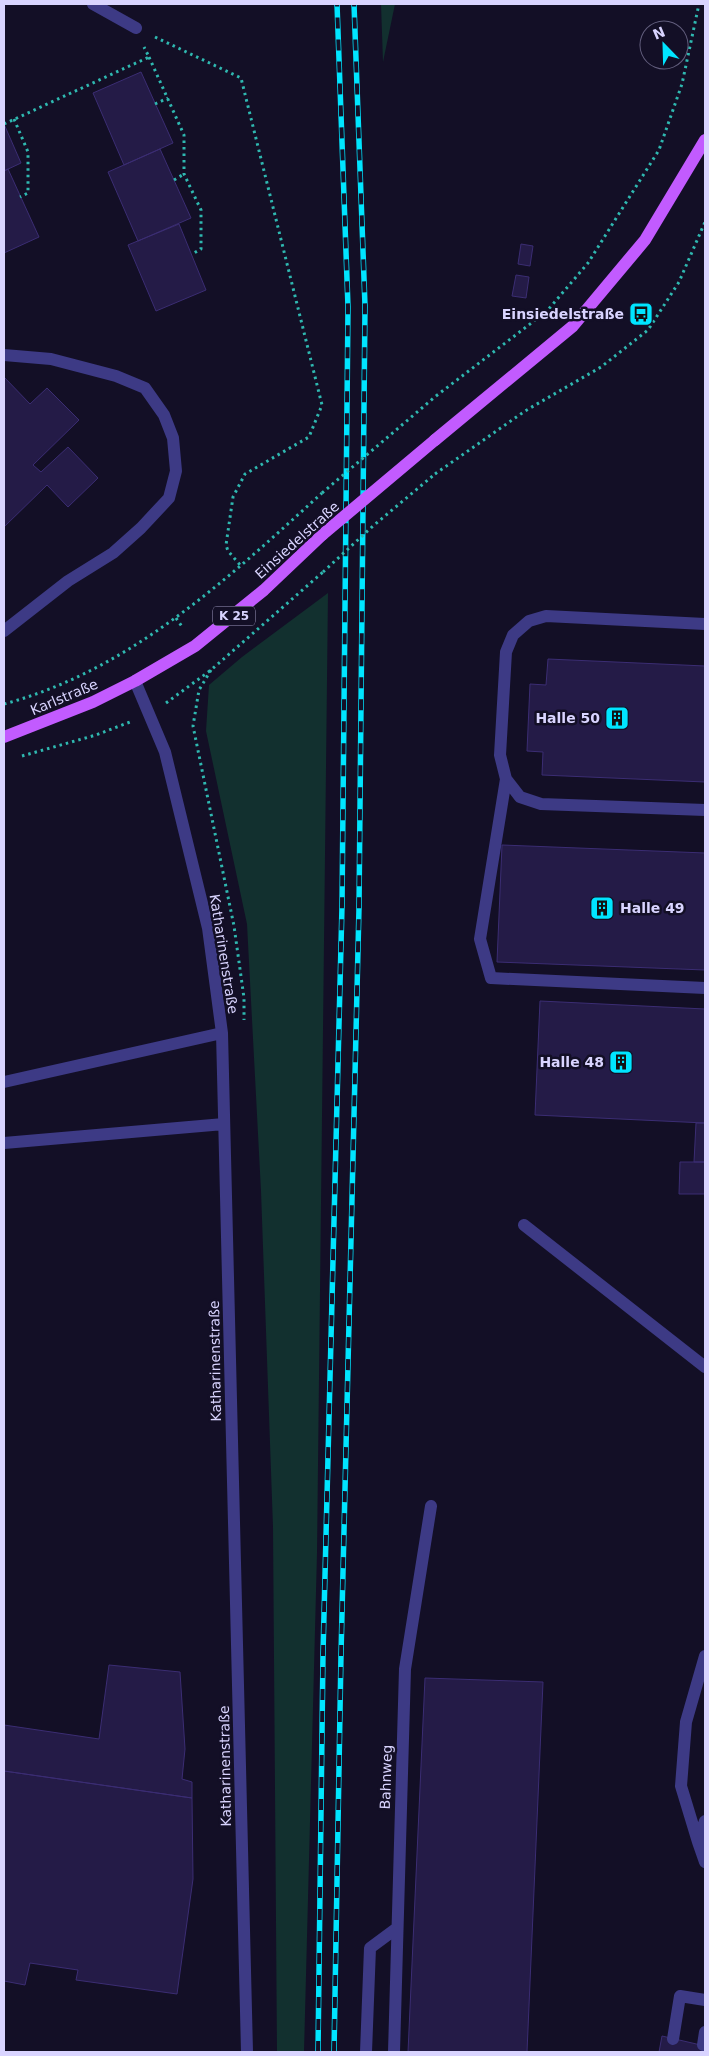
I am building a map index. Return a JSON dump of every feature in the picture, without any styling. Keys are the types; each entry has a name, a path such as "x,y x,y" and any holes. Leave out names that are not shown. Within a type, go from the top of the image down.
{"main road":[{"name":"Einsiedelstraße","path":"135,681 195,646 224,624 264,590 322,535 573,326 645,240 705,140"},
{"name":"Karlstraße","path":"4,737 67,713 135,681"}],"street":[{"path":"92,4 136,28"},
{"path":"4,355 51,359 116,376 144,388 164,415 173,438 176,471 169,498 141,528 113,553 68,581 4,631"},
{"path":"705,624 546,616 528,621 512,635 506,652 500,755 506,779 480,939 491,978 705,988"},
{"name":"Katharinenstraße","path":"135,681 165,752 208,928 222,1033 247,2052"},
{"path":"506,779 520,797 541,804 705,810"},
{"path":"4,1082 222,1033"},
{"path":"4,1143 224,1124"},
{"path":"524,1225 705,1367"},
{"name":"Bahnweg","path":"394,2052 396,1928 405,1669 431,1506"},
{"path":"705,1656 686,1722 681,1786 705,1862"},
{"path":"698,1842 705,1821"},
{"path":"366,2052 370,1948 396,1928"},
{"path":"673,2039 680,1996 705,2000"},
{"path":"703,2045 705,2032"}],"path":[{"path":"4,704 61,684 118,656 176,618 241,566 322,493 436,396 547,311 588,263 659,150 682,84 699,4"},
{"path":"136,28 184,135 184,174 200,210 202,249 194,253"},
{"path":"136,28 241,78 322,405 310,437 245,474 233,497 226,545 228,551 241,566"},
{"path":"4,124 149,57"},
{"path":"155,104 168,98"},
{"path":"14,119 28,152 28,193 20,197"},
{"path":"174,180 184,174"},
{"path":"21,756 96,735 150,714 211,670 373,526 435,474 525,411 601,367 648,330 679,282 699,232 705,222"}],"green space":[{"path":"381,4 395,4 383,62"},
{"path":"328,593 317,1553 304,2052 277,2052 273,1527 261,1191 247,924 206,731 209,685 242,657"}],"building":[{"path":"141,72 173,143 124,165 93,93"},
{"path":"4,124 21,163 4,171"},
{"path":"160,149 191,218 138,241 108,172"},
{"path":"8,169 39,237 4,253 4,171"},
{"path":"179,224 206,290 156,311 128,245"},
{"path":"521,244 533,246 530,266 518,264"},
{"path":"516,275 529,277 526,298 512,296"},
{"path":"4,377 30,404 47,388 79,420 33,465 41,472 68,447 98,478 68,507 47,485 4,527"},
{"name":"Halle 50","path":"548,659 705,666 705,782 542,775 543,752 527,751 530,684 546,685"},
{"name":"Halle 49","path":"502,845 705,853 705,970 497,962"},
{"name":"Halle 48","path":"540,1001 705,1009 705,1123 535,1115"},
{"path":"696,1123 705,1123 705,1162 694,1162"},
{"path":"680,1162 705,1162 705,1194 679,1194"},
{"path":"109,1665 180,1672 185,1749 182,1779 192,1782 192,1798 4,1771 4,1725 99,1739"},
{"path":"425,1678 543,1682 527,2052 408,2052"},
{"path":"4,1771 192,1798 193,1879 177,1994 76,1980 78,1970 30,1963 25,1985 4,1981"},
{"path":"662,2036 705,2046 705,2052 659,2052"}],"railway":[{"path":"318,2052 323,1654 342,906 348,307 337,4"},
{"path":"334,2052 341,1655 359,908 365,306 354,4"}],"place":[{"name":"Einsiedelstraße","path":"641,314"},
{"name":"Halle 50","path":"617,718"},
{"name":"Halle 49","path":"602,908"},
{"name":"Halle 48","path":"621,1062"}]}
